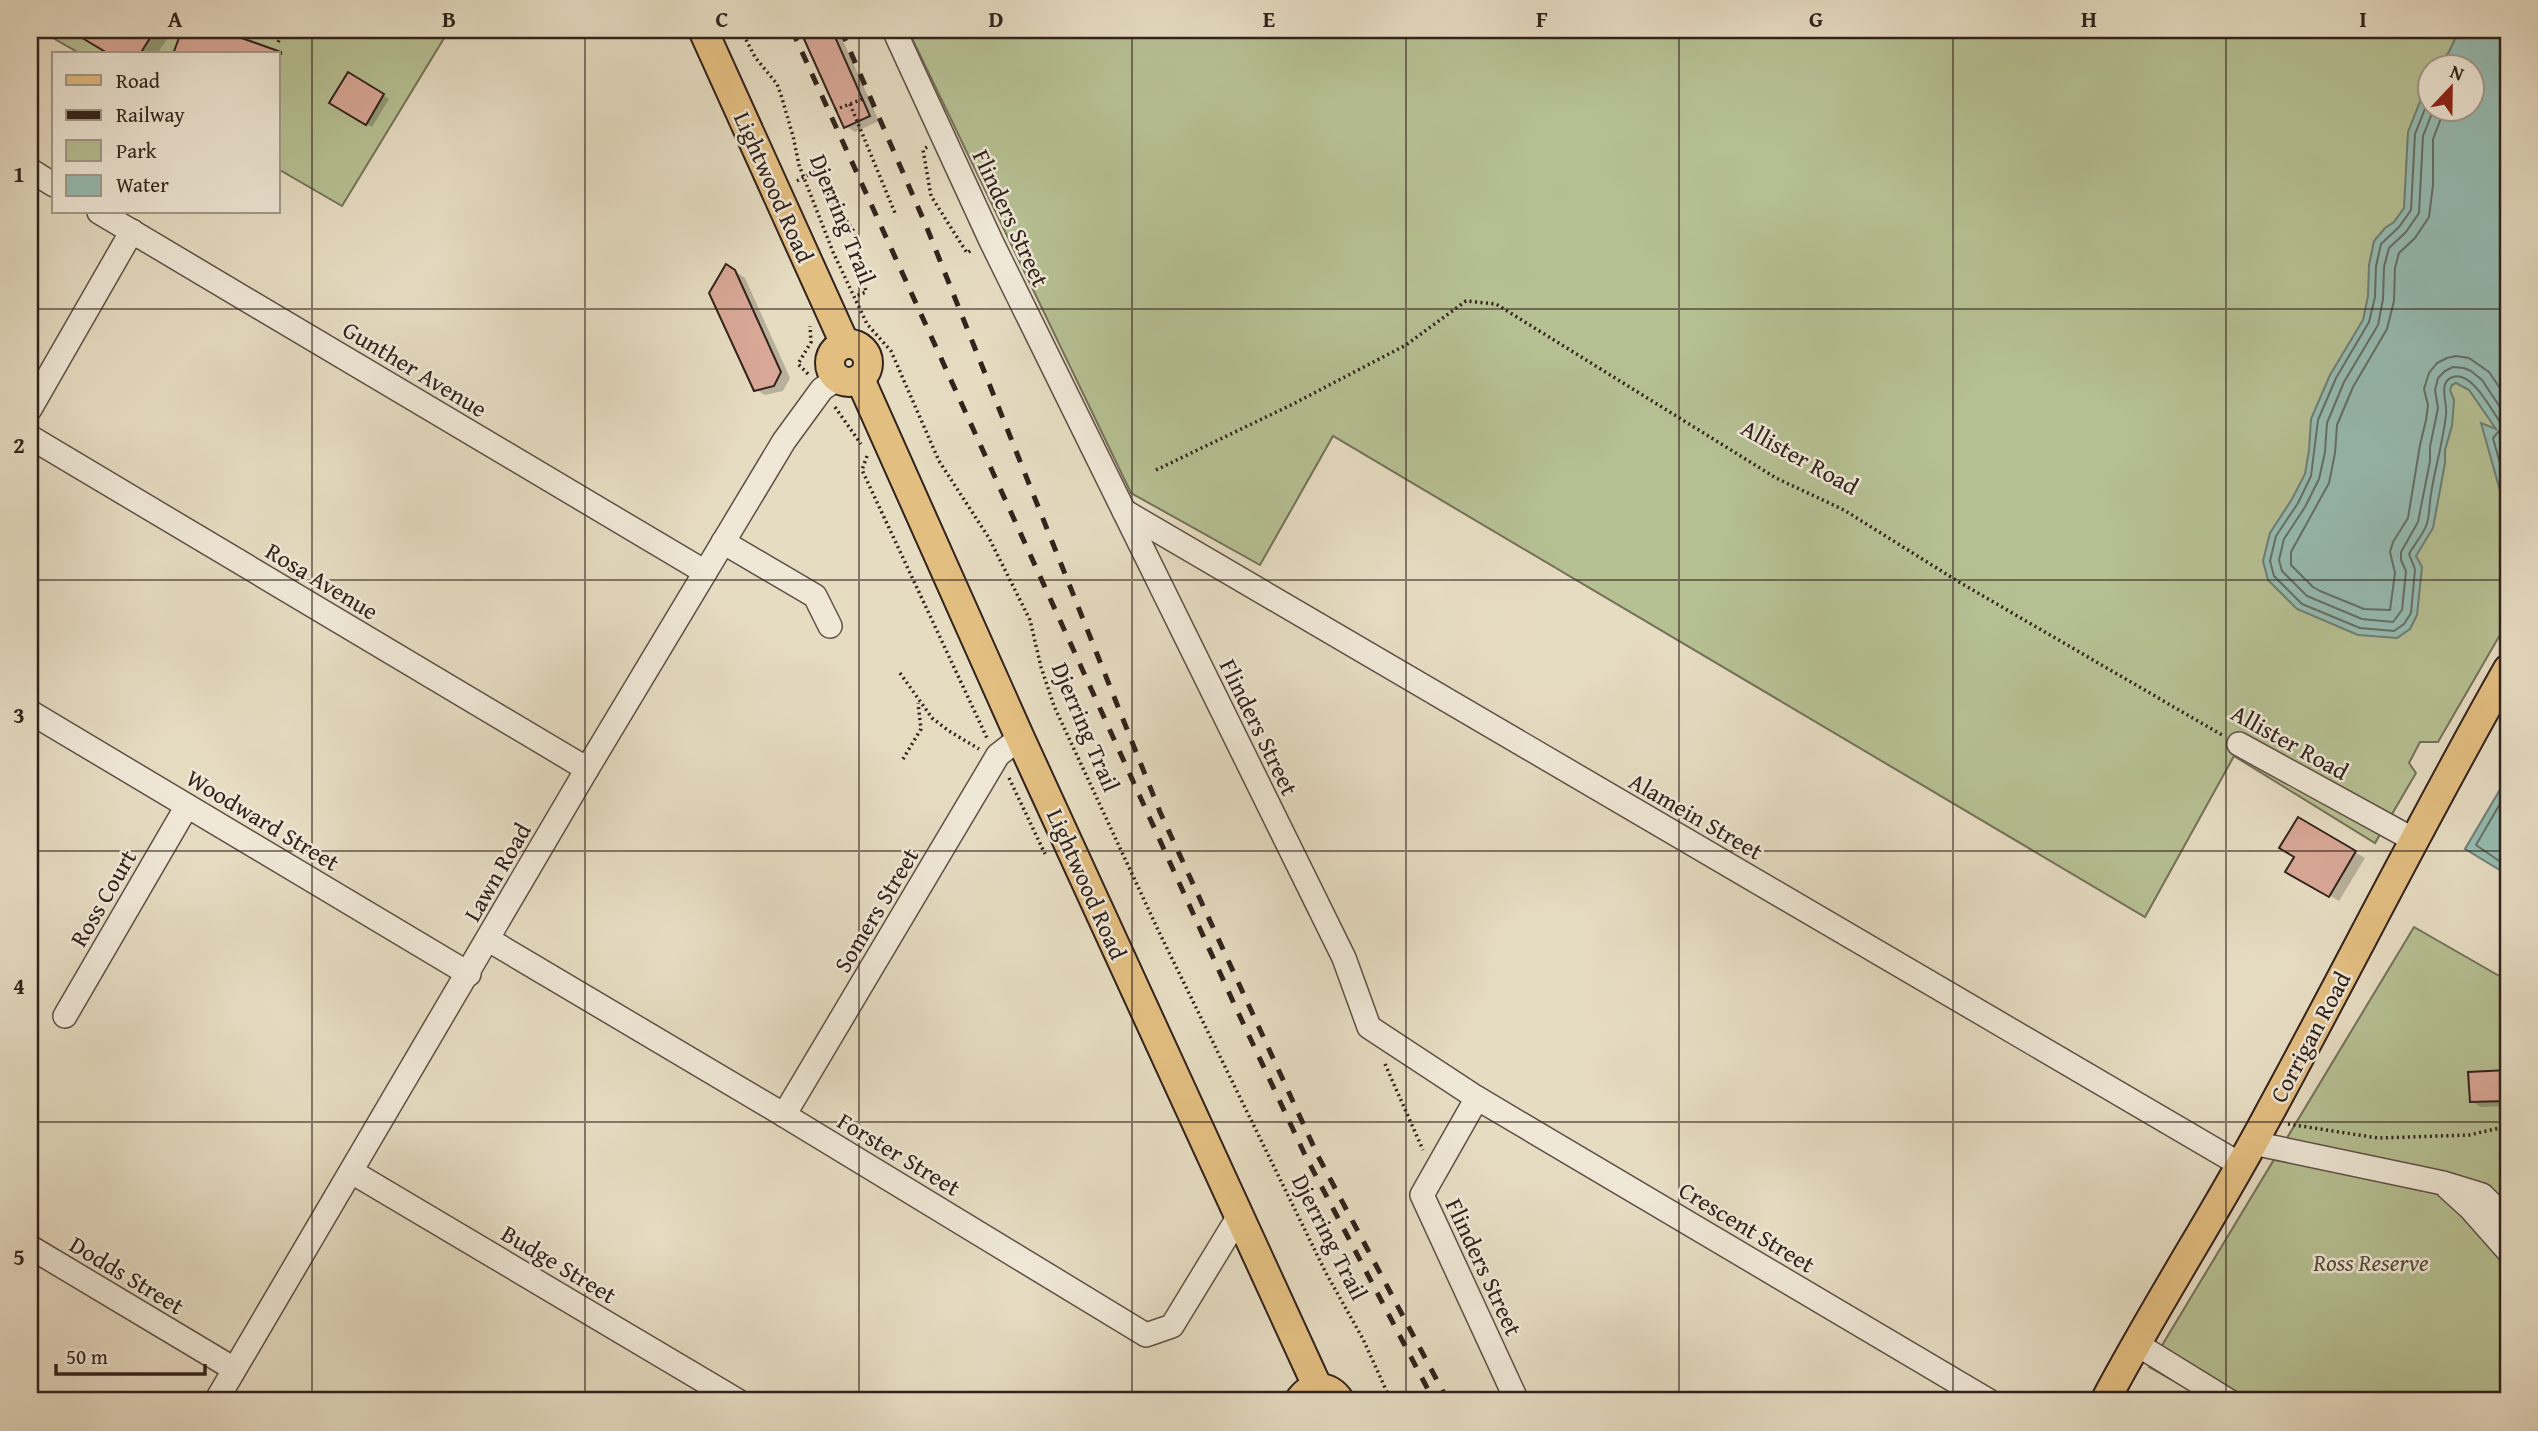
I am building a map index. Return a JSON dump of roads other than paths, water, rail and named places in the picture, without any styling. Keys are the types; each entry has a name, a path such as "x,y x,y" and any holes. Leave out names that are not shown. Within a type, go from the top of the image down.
{"main road":[{"name":"Lightwood Road","path":"703,30 845,344 834,350 829,362 833,374 849,379 1020,738 1319,1397"},
{"name":"Corrigan Road","path":"2105,1401 2135,1343 2253,1143 2449,771 2508,669"}],"street":[{"name":"Flinders Street","path":"894,30 991,241 1344,958 1369,1027 1477,1098 1422,1195 1517,1401"},
{"path":"30,170 52,184"},
{"name":"Gunther Avenue","path":"102,214 705,572"},
{"path":"30,409 132,232"},
{"name":"Lawn Road","path":"216,1401 587,769 784,441 822,390 849,379"},
{"name":"Rosa Avenue","path":"30,438 587,769"},
{"name":"Alamein Street","path":"1124,511 2253,1143 2443,1183 2482,1195 2508,1220"},
{"path":"723,542 815,596 830,626"},
{"name":"Woodward Street","path":"30,712 469,974"},
{"name":"Somers Street","path":"784,1115 989,752 1020,738"},
{"name":"Allister Road","path":"2239,744 2414,841"},
{"name":"Ross Court","path":"65,1016 187,806"},
{"name":"Forster Street","path":"489,940 1146,1335 1172,1326 1239,1216"},
{"name":"Crescent Street","path":"1477,1098 1989,1401"},
{"name":"Budge Street","path":"352,1172 738,1401"},
{"path":"2443,1183 2470,1208 2508,1251"},
{"name":"Dodds Street","path":"30,1247 234,1368"},
{"path":"2135,1343 2229,1401"}],"water":[{"path":"2459,30 2508,30 2508,519 2481,423 2496,429 2469,390 2456,383 2450,390 2454,400 2452,426 2445,450 2433,528 2416,556 2422,567 2417,615 2410,629 2397,638 2358,635 2297,609 2268,580 2263,561 2270,533 2305,474 2311,419 2330,375 2363,320 2374,241 2404,208 2408,132 2416,112 2416,122 2486,122 2486,52 2449,52"},
{"path":"2508,776 2508,875 2465,849"}],"railway":[{"path":"792,30 1236,1008 1306,1157 1434,1401"},
{"path":"841,30 927,228 1160,812 1318,1156 1448,1401"}],"park label":[{"name":"Ross Reserve","path":"2371,1262"}]}
